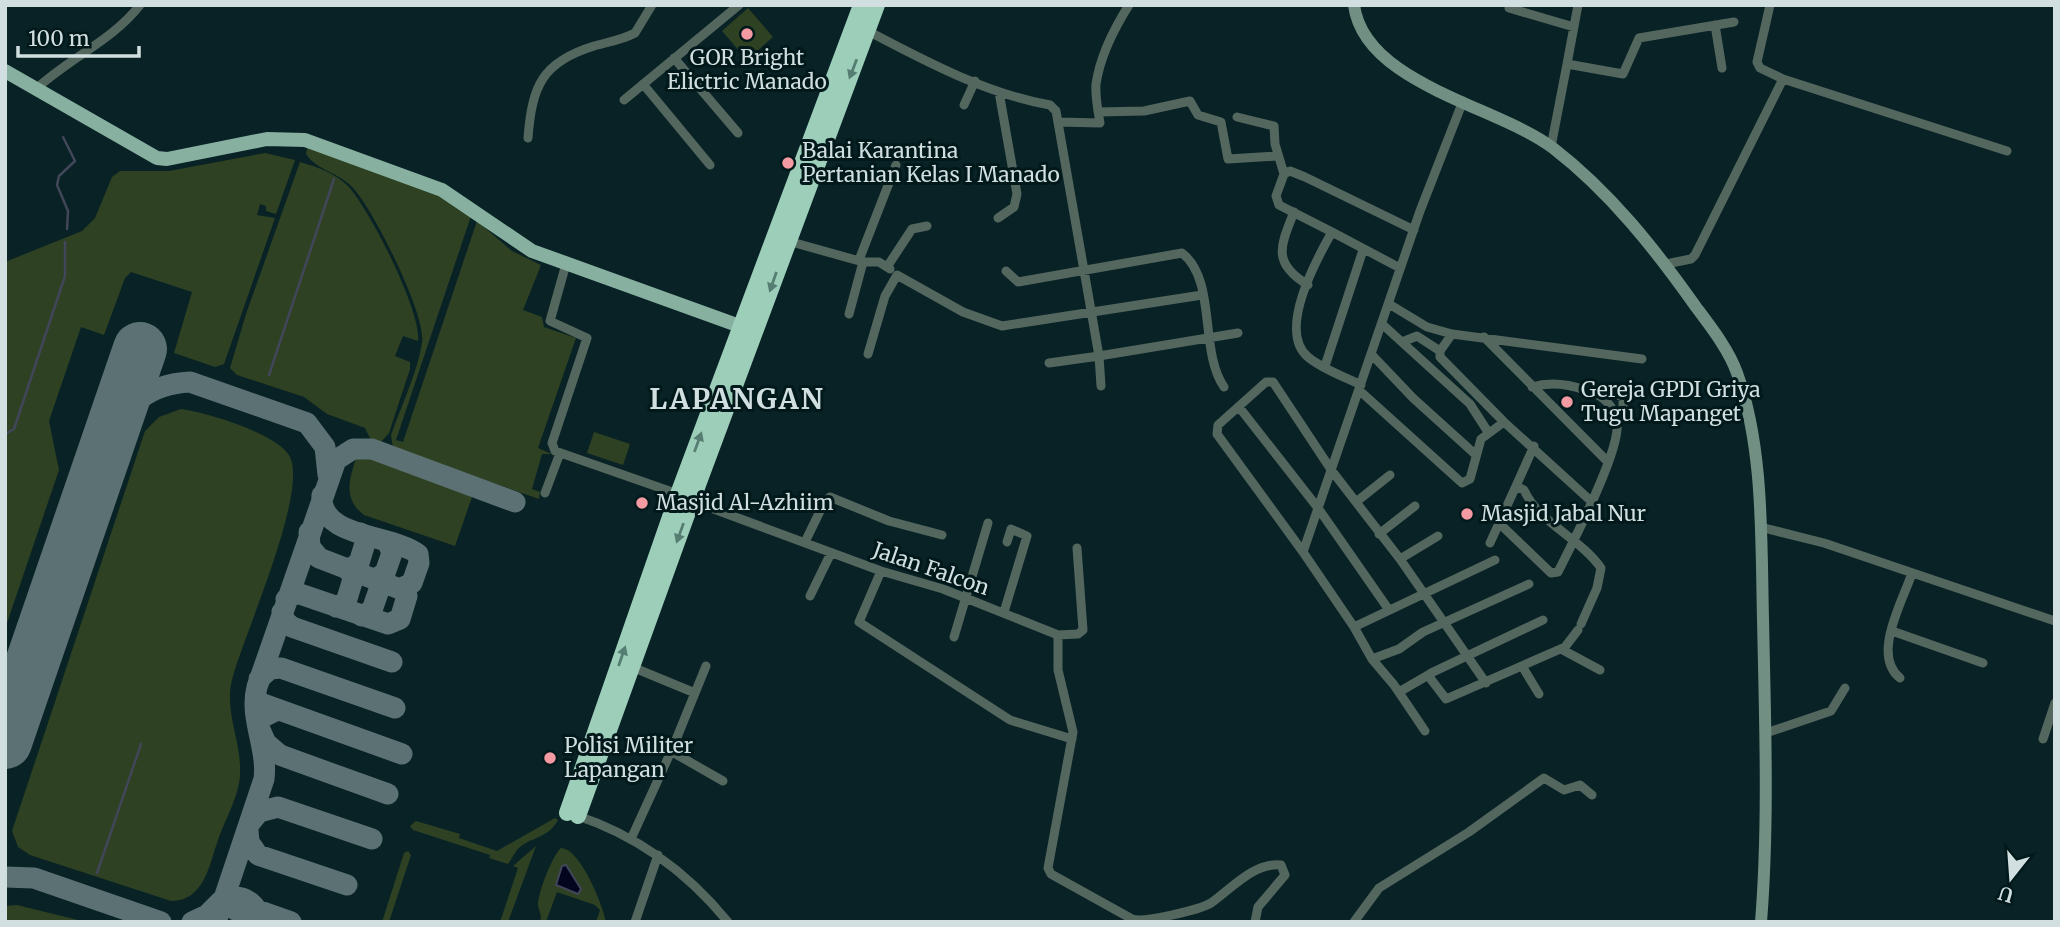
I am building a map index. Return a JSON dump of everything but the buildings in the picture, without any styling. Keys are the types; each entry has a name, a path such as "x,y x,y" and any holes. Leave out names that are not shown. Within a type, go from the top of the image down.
{"highway":[{"path":"573,815 685,498 808,168 861,5"},
{"path":"748,329 788,241 808,168 877,5"},
{"path":"573,815 632,667 685,498"}],"main road":[{"path":"1354,5 1360,28 1374,49 1417,79 1551,147 1607,197 1666,264 1713,331 1737,372 1758,470 1767,784 1761,922"},
{"path":"5,71 142,152 162,159 267,139 305,140 442,190 516,242 566,264 748,329"}],"street":[{"path":"36,89 65,64 113,33 140,5"},
{"path":"528,138 533,97 549,69 573,54 635,33 653,5"},
{"path":"624,100 739,5"},
{"path":"1059,122 1100,123 1098,74 1114,33 1129,5"},
{"path":"1551,147 1578,5"},
{"path":"1770,5 1756,62 1760,68 1783,79 2007,151"},
{"path":"1509,8 1574,27"},
{"path":"1567,64 1623,74 1639,38 1734,22"},
{"path":"1715,25 1722,68"},
{"path":"868,31 911,54 999,92 1030,103 1050,104 1059,122 1099,356 1101,386"},
{"path":"674,58 738,133"},
{"path":"1666,264 1690,259 1695,255 1783,79"},
{"path":"964,105 975,81"},
{"path":"643,84 710,165"},
{"path":"998,218 1014,207 1017,194 999,92"},
{"path":"1098,112 1144,111 1190,101 1198,115 1221,122 1228,159 1278,156"},
{"path":"1303,552 1330,467 1373,356 1400,268 1463,101"},
{"path":"1237,117 1275,126 1278,156 1284,174 1276,202 1400,268"},
{"path":"849,314 861,261 896,165"},
{"path":"1284,174 1290,171 1305,177 1414,230"},
{"path":"1294,212 1283,239 1283,263 1292,275 1308,285"},
{"path":"887,267 912,229 927,226"},
{"path":"1332,232 1296,314 1296,336 1307,357 1361,388 1462,483 1470,479 1481,439 1504,422"},
{"path":"788,241 861,261 873,261 963,312 1002,326 1202,295"},
{"path":"1325,366 1363,250"},
{"path":"1006,271 1018,282 1182,253 1194,267 1202,295 1213,368 1224,387"},
{"path":"545,494 560,453 552,443 587,338 550,321 566,264"},
{"path":"868,354 885,296 897,275"},
{"path":"1389,304 1427,327 1452,334 1642,359"},
{"path":"1382,324 1470,404 1488,432"},
{"path":"1402,342 1417,337 1427,327"},
{"path":"1049,363 1238,333"},
{"path":"1452,334 1440,351 1440,357 1504,422 1534,446 1592,502"},
{"path":"1417,337 1440,351"},
{"path":"1484,337 1607,461"},
{"path":"1373,356 1413,398 1476,455"},
{"path":"1425,731 1399,692 1372,659 1354,626 1303,552 1217,434 1218,425 1266,382 1273,382 1330,467 1400,559 1486,683"},
{"path":"1532,387 1561,385 1623,397 1623,408 1616,419"},
{"path":"1499,523 1551,573 1558,572 1592,502 1616,438 1616,419 1609,404 1595,393"},
{"path":"1239,407 1317,506 1389,610"},
{"path":"1490,543 1534,446"},
{"name":"Jalan Falcon","path":"560,453 881,571 1004,612 1058,635"},
{"path":"1356,502 1390,475"},
{"path":"1430,674 1447,699 1561,649 1569,644 1597,588 1601,568 1574,540 1532,506 1524,490 1516,486"},
{"path":"805,542 824,503 830,497 889,521 942,535"},
{"path":"1379,534 1415,506"},
{"path":"954,637 988,523"},
{"path":"1760,527 1824,543 2055,621"},
{"path":"1004,612 1027,536 1012,529 1007,542"},
{"path":"1400,559 1438,536"},
{"path":"1077,548 1083,629 1078,634 1058,635 1058,670 1071,722 1072,739 1048,863 1051,874 1132,919 1143,921 1205,906 1241,879 1275,864 1281,864 1285,875 1258,907 1255,922"},
{"path":"810,596 831,552"},
{"path":"1354,626 1495,560"},
{"path":"881,571 859,622 1010,720 1072,739"},
{"path":"1900,678 1893,672 1887,659 1892,631 1912,573"},
{"path":"1372,659 1402,647 1443,623 1529,584"},
{"path":"1399,692 1465,656 1543,620"},
{"path":"1892,631 1983,663"},
{"path":"1561,649 1600,670"},
{"path":"631,839 706,666"},
{"path":"1522,666 1539,694"},
{"path":"632,667 695,693"},
{"path":"1766,733 1831,711 1845,688"},
{"path":"2043,739 2055,703"},
{"path":"673,747 674,753 723,781"},
{"path":"1354,922 1379,888 1469,832 1544,778 1564,790 1580,785 1592,795"},
{"path":"573,815 631,839 658,855 693,882 729,922"},
{"path":"635,922 658,855"}],"green space":[{"name":"GOR Bright Elictric Manado","path":"748,8 773,37 747,60 722,31"},
{"path":"307,148 440,194 471,216 396,440 403,442 477,221 512,251 541,265 523,310 542,317 544,327 576,338 538,448 552,454 542,454 532,489 540,492 539,499 393,448 391,435 413,378 422,343 416,310 397,263 362,200 348,183 310,159 306,154"},
{"path":"265,153 295,160 276,214 266,211 266,206 260,204 257,215 275,218 224,364 215,367 174,353 192,292 131,272 125,278 104,335 81,327 49,421 59,470 5,629 5,262 82,231 95,218 112,177 120,171 169,171"},
{"path":"300,162 337,177 348,186 380,237 412,308 418,341 403,336 395,356 410,362 410,369 389,433 380,443 371,440 365,428 327,414 304,397 237,375 230,368 246,314"},
{"path":"181,409 224,419 272,440 290,457 293,475 290,501 272,566 232,680 230,704 240,763 237,791 204,880 191,895 171,901 30,855 18,847 12,831 145,431 159,417"},
{"path":"594,432 630,444 623,465 587,453"},
{"path":"363,456 471,494 455,546 364,515 357,509 349,489 356,458"},
{"path":"555,818 558,820 549,831 517,850 508,864 489,858 490,855 413,830 410,826 416,821 460,834 459,838 497,851"},
{"path":"536,846 508,922 500,922 518,868 513,866"},
{"path":"561,848 568,850 583,867 606,922 596,922 600,910 595,905 557,892 546,922 538,922 541,919 538,904 540,891 550,865"},
{"path":"408,851 411,855 389,922 382,922 404,853"},
{"path":"17,905 86,922 5,922 5,906"}],"water":[{"path":"566,865 581,889 578,894 556,885 562,866"}],"waterway":[{"path":"63,137 75,161 59,176 57,185 68,211 67,229"},
{"path":"269,375 334,179"},
{"path":"5,434 14,429 65,276 65,242"},
{"path":"97,873 141,744"}],"taxiway":[{"path":"108,443 122,418 139,399 161,387 190,382 307,423 325,447 328,475"},
{"path":"216,922 264,779 265,767 255,710 257,687 336,460 353,449 372,449 515,502"},
{"path":"322,495 324,509 332,520 359,533 406,547 418,554 419,563 412,583 402,588"},
{"path":"286,599 297,593 388,624 400,619 407,596 405,591 319,558 310,547 309,532"},
{"path":"336,607 346,602 353,579 349,569 359,563 366,540 361,533"},
{"path":"362,616 372,610 380,587 375,579 385,573 392,553 387,541"},
{"path":"282,612 285,621 292,627 392,662"},
{"path":"259,679 270,669 281,668 395,708"},
{"path":"263,704 402,754"},
{"path":"275,711 263,717 258,725 266,743 280,755 388,794"},
{"path":"250,823 259,812 278,807 372,839"},
{"path":"248,830 249,842 258,855 347,885"},
{"path":"5,877 34,878 161,922"},
{"path":"257,910 243,898 224,899 237,911 257,910 291,922"},
{"path":"192,922 207,915 221,901"}],"runway":[{"path":"5,742 140,349"}],"place":[{"name":"GOR Bright Elictric Manado","path":"747,34"},
{"name":"Balai Karantina Pertanian Kelas I Manado","path":"788,163"},
{"name":"Gereja GPDI Griya Tugu Mapanget","path":"1567,402"},
{"name":"Masjid Al-Azhiim","path":"642,503"},
{"name":"Masjid Jabal Nur","path":"1467,514"},
{"name":"Polisi Militer Lapangan","path":"550,758"}],"district":[{"name":"LAPANGAN","path":"737,399"}]}
